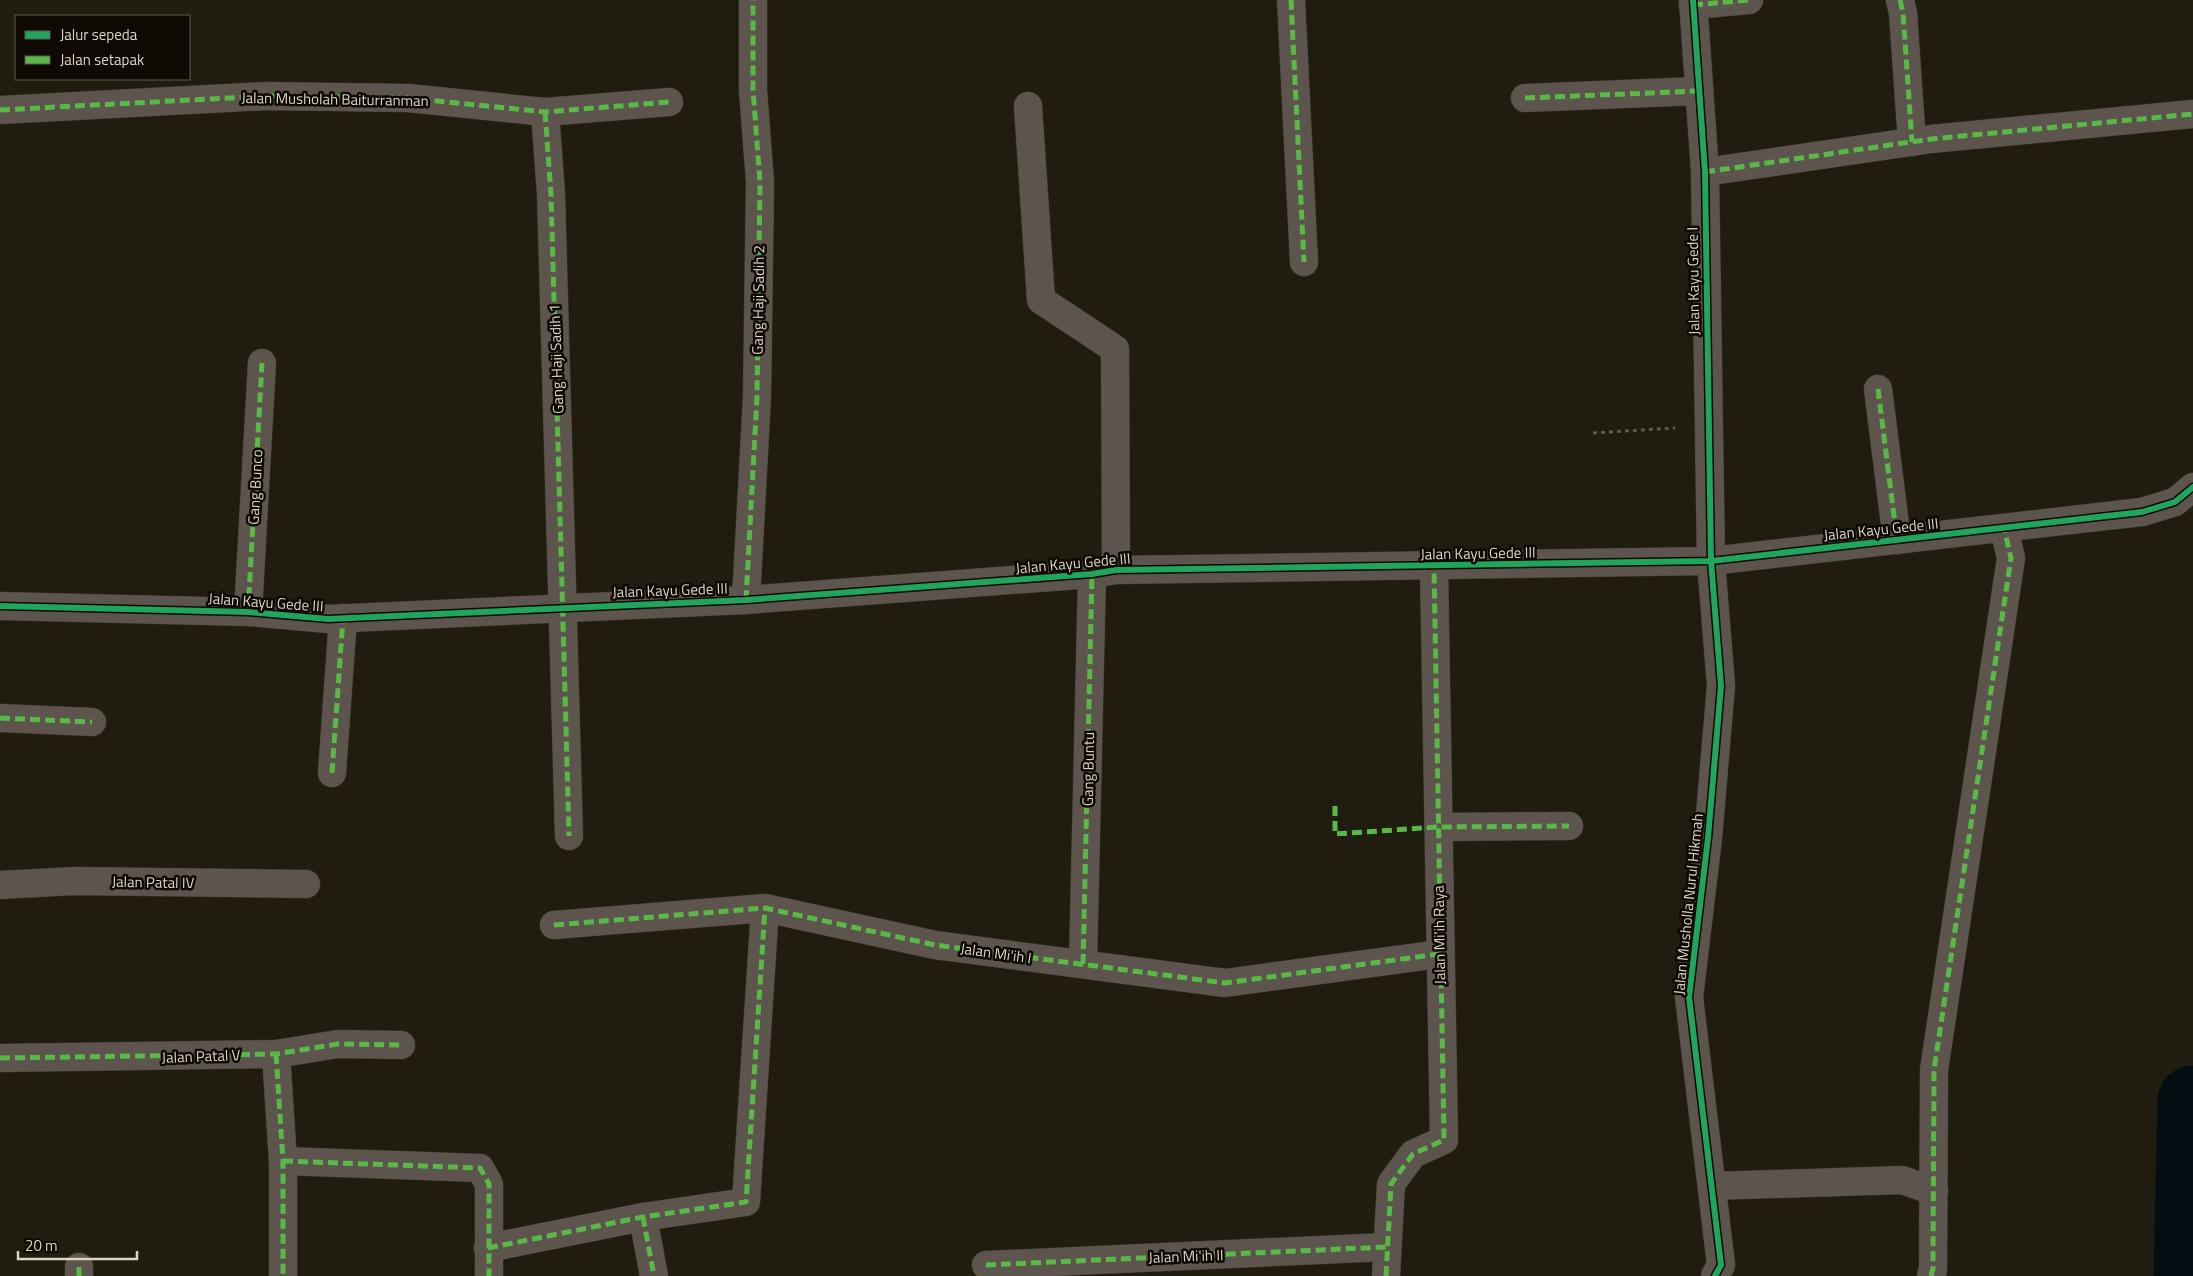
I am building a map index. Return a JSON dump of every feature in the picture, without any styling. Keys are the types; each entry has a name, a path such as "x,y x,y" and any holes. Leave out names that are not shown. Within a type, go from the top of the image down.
{"street":[{"name":"Gang Haji Sadih 2","path":"746,600 757,397 760,182 753,90 753,0"},
{"path":"1291,0 1304,262"},
{"path":"1693,3 1749,0"},
{"path":"1900,0 1903,13 1912,142"},
{"name":"Jalan Kayu Gede I","path":"1693,3 1705,172 1711,561"},
{"path":"1525,98 1699,91"},
{"name":"Jalan Musholah Baiturranman","path":"0,110 267,96 408,98 544,112 669,102"},
{"name":"Gang Buntu","path":"1028,106 1041,300 1115,349 1083,964"},
{"name":"Gang Haji Sadih 1","path":"544,112 551,194 569,836"},
{"path":"1705,172 1912,142 2193,114"},
{"name":"Gang Bunco","path":"248,612 262,363"},
{"path":"1878,389 1897,540"},
{"name":"Jalan Kayu Gede III","path":"0,606 248,612 342,618 746,600 1104,572 1711,561 2142,512 2184,494"},
{"path":"1931,1276 1934,1269 1934,1070 2011,558 2004,528"},
{"name":"Jalan Musholla Nurul Hikmah","path":"1711,561 1721,686 1708,838 1689,997 1721,1264 1715,1276"},
{"name":"Jalan Mi'ih Raya","path":"1386,1276 1386,1247 1391,1184 1413,1154 1444,1140 1434,566"},
{"path":"332,773 342,618"},
{"path":"0,718 92,722"},
{"path":"1438,827 1569,826"},
{"name":"Jalan Patal IV","path":"0,885 74,881 306,884"},
{"path":"488,1248 643,1217 746,1202 765,908"},
{"name":"Jalan Mi'ih I","path":"554,925 765,908 935,945 1225,983 1440,954"},
{"name":"Jalan Patal V","path":"0,1058 276,1054 338,1044 401,1045"},
{"path":"276,1054 283,1161 283,1276"},
{"path":"283,1161 480,1168 489,1184 489,1276"},
{"path":"1712,1186 1902,1180 1934,1191"},
{"path":"643,1217 654,1276"},
{"name":"Jalan Mi'ih II","path":"986,1265 1386,1247"}],"path":[{"path":"1593,433 1708,425"}],"waterway":[{"path":"2189,1276 2193,1101"}],"marked path":[{"path":"746,600 757,397 760,182 753,90 753,0"},
{"path":"1291,0 1304,262"},
{"path":"1693,5 1749,0"},
{"path":"1900,0 1903,13 1912,142"},
{"path":"1525,98 1699,91"},
{"path":"0,110 267,96 408,98 545,112 669,102"},
{"path":"545,112 551,194 569,836"},
{"path":"1705,172 1931,139 2193,114"},
{"path":"248,612 262,363"},
{"path":"1878,389 1897,540"},
{"path":"1931,1276 1933,1269 1934,1070 2011,558 2004,528"},
{"path":"1386,1276 1391,1184 1413,1154 1444,1140 1434,566"},
{"path":"1083,964 1092,574"},
{"path":"332,773 343,618"},
{"path":"0,718 92,722"},
{"path":"1335,806 1335,834 1438,827 1569,826"},
{"path":"554,925 765,908 935,945 1225,983 1439,954"},
{"path":"488,1248 643,1217 746,1202 765,908"},
{"path":"0,1058 276,1054 338,1044 401,1045"},
{"path":"276,1054 283,1161 283,1276"},
{"path":"283,1161 480,1168 489,1184 489,1276"},
{"path":"643,1217 654,1276"},
{"path":"986,1265 1386,1247"},
{"path":"79,1267 79,1276"}],"cycle path":[{"path":"1693,0 1705,172 1711,561 1721,686 1708,838 1689,997 1721,1265 1715,1276"},
{"path":"0,606 248,612 328,619 746,600 1092,574 1116,570 1711,561 2142,512 2175,502 2193,487"}]}
